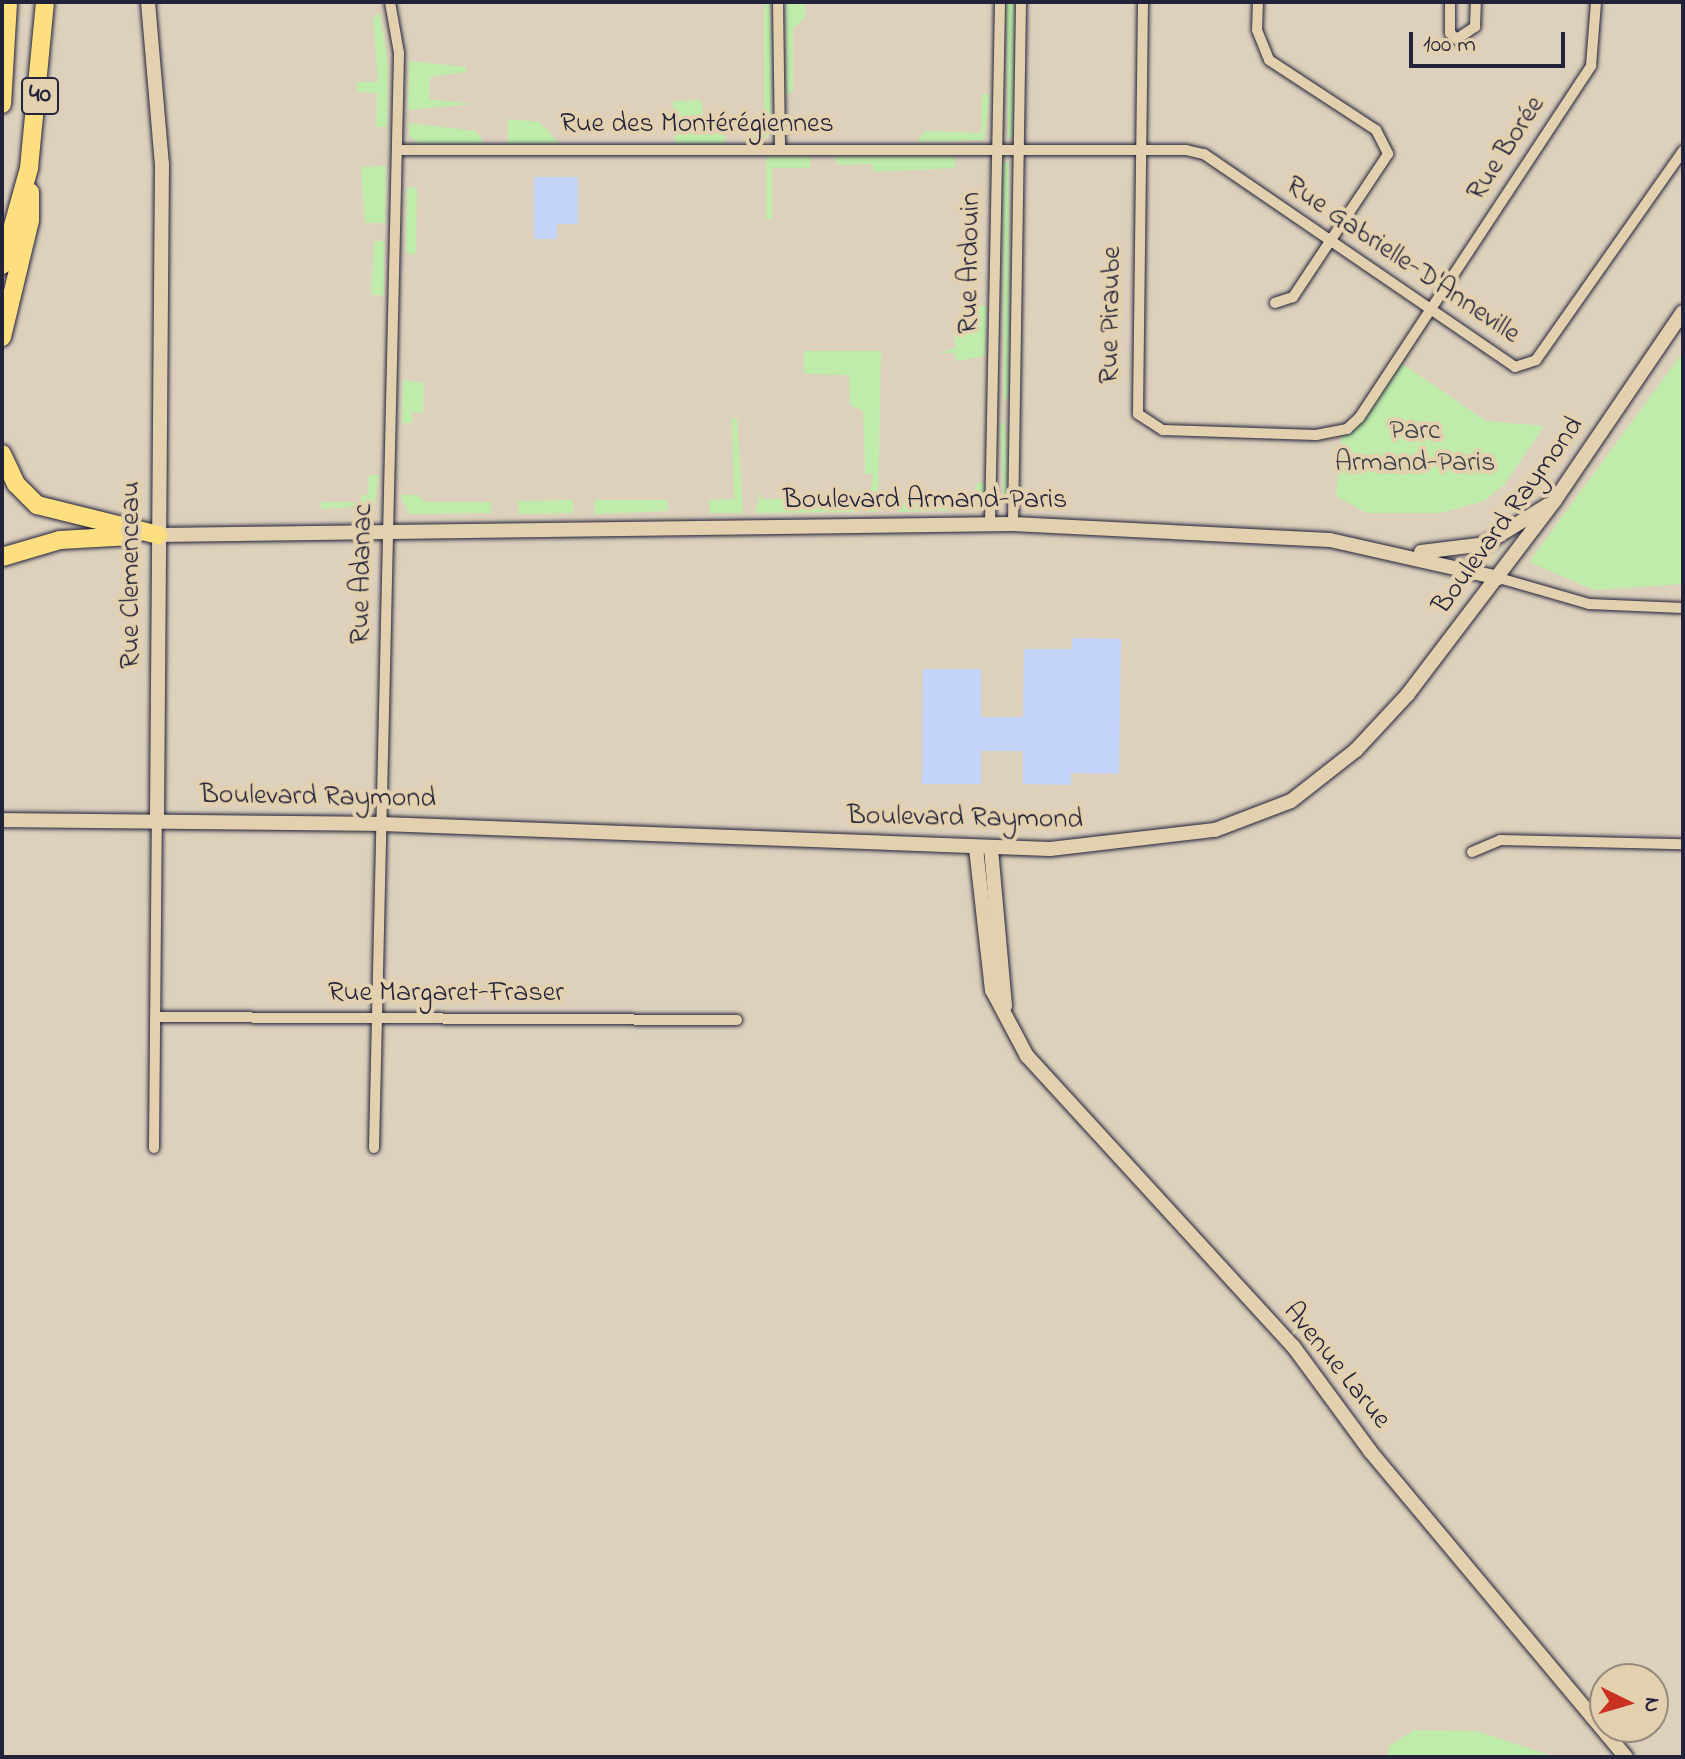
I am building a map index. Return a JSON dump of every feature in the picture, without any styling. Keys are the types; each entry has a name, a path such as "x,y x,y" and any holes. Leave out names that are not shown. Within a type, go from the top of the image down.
{"highway":[{"name":"40","path":"2,104 8,2"},
{"name":"40","path":"2,265 29,168 45,2"},
{"path":"2,337 30,220 29,168"},
{"path":"2,454 16,484 37,505 158,535"},
{"path":"2,557 60,540 158,535"}],"street":[{"name":"Rue Clemenceau","path":"148,2 162,164 154,1148"},
{"name":"Rue Adanac","path":"374,1148 399,53 390,2"},
{"path":"778,2 780,149"},
{"name":"Rue Ardouin","path":"990,524 1000,2"},
{"name":"Rue Ardouin","path":"1013,524 1021,2"},
{"name":"Rue Piraube","path":"1143,2 1135,399 1144,423 1163,430 1316,435 1347,429 1429,312"},
{"path":"1258,2 1257,30 1269,60 1376,130 1387,145 1387,164 1293,297 1275,303"},
{"path":"1450,2 1450,33 1457,39 1475,27 1476,2"},
{"name":"Rue Borée","path":"1429,312 1591,66 1596,2"},
{"name":"Rue Gabrielle-D'Anneville","path":"997,149 1140,148 1204,154 1506,364 1536,360 1683,151"},
{"name":"Rue des Montérégiennes","path":"397,150 997,149"},
{"name":"Boulevard Raymond","path":"2,820 382,824 984,848 1153,840 1215,830 1291,801 1356,750 1408,694 1499,578 1683,312"},
{"path":"1409,554 1485,544 1555,500"},
{"name":"Boulevard Armand-Paris","path":"158,535 1013,524 1300,537 1409,554 1589,604 1683,608"},
{"path":"1472,852 1500,840 1683,844"},
{"name":"Avenue Larue","path":"984,848 992,990 1027,1056 1293,1346 1370,1451 1626,1757"},
{"name":"Rue Margaret-Fraser","path":"155,1017 737,1020"}],"green space":[{"path":"764,2 769,2 771,24 771,131 763,142 746,142 746,132 758,132 758,114 764,113"},
{"path":"786,2 805,2 805,18 793,28 793,92 787,94"},
{"path":"1006,2 1015,2 1013,135 1008,139"},
{"path":"380,12 388,65 387,127 376,127 377,93 357,92 357,82 378,82 373,19"},
{"path":"409,61 466,67 466,72 430,77 429,99 473,104 408,110"},
{"path":"982,94 990,94 984,140 917,142 925,131 981,133"},
{"path":"701,100 706,132 725,132 725,143 675,143 673,101"},
{"path":"508,119 540,122 559,143 508,143"},
{"path":"408,123 476,131 484,143 420,143 410,138"},
{"path":"766,157 811,157 810,168 772,168 772,219 766,219"},
{"path":"836,157 955,157 955,168 873,172 873,164 837,165"},
{"path":"1009,161 1009,397 1004,400 1003,164"},
{"path":"386,166 385,223 365,223 361,167"},
{"path":"417,187 416,253 412,255 406,253 407,188"},
{"path":"374,241 384,241 384,296 371,294"},
{"path":"978,305 987,306 985,356 956,361 955,353 939,353 955,348 955,329 977,329"},
{"path":"804,351 881,351 878,512 867,512 873,474 865,474 863,411 850,405 849,375 804,374"},
{"path":"1683,352 1683,584 1594,590 1529,562"},
{"name":"Parc Armand-Paris","path":"1397,360 1486,421 1544,426 1504,485 1484,501 1440,513 1367,513 1336,496 1342,431"},
{"path":"403,380 424,383 423,413 413,412 412,423 402,423"},
{"path":"732,418 737,418 743,513 710,513 709,500 734,499"},
{"path":"1005,422 1008,499 1004,502 1000,425"},
{"path":"369,475 379,475 374,506 321,509 321,502 361,502 361,495 368,495"},
{"path":"976,483 984,483 984,498 974,510 897,512 907,499 974,498"},
{"path":"761,491 762,499 850,499 850,491 855,512 755,513"},
{"path":"400,495 418,495 426,502 491,502 492,513 409,514"},
{"path":"573,500 573,513 518,514 518,501"},
{"path":"594,500 668,500 668,511 595,514"},
{"path":"1414,1730 1476,1731 1553,1756 1388,1757 1389,1746"}],"building":[{"path":"534,177 578,177 578,224 557,224 557,239 534,239"},
{"path":"1072,638 1121,639 1119,774 1071,773 1071,785 1023,784 1023,751 981,751 981,784 922,784 923,669 981,669 981,717 1023,717 1024,649 1072,649"}]}
